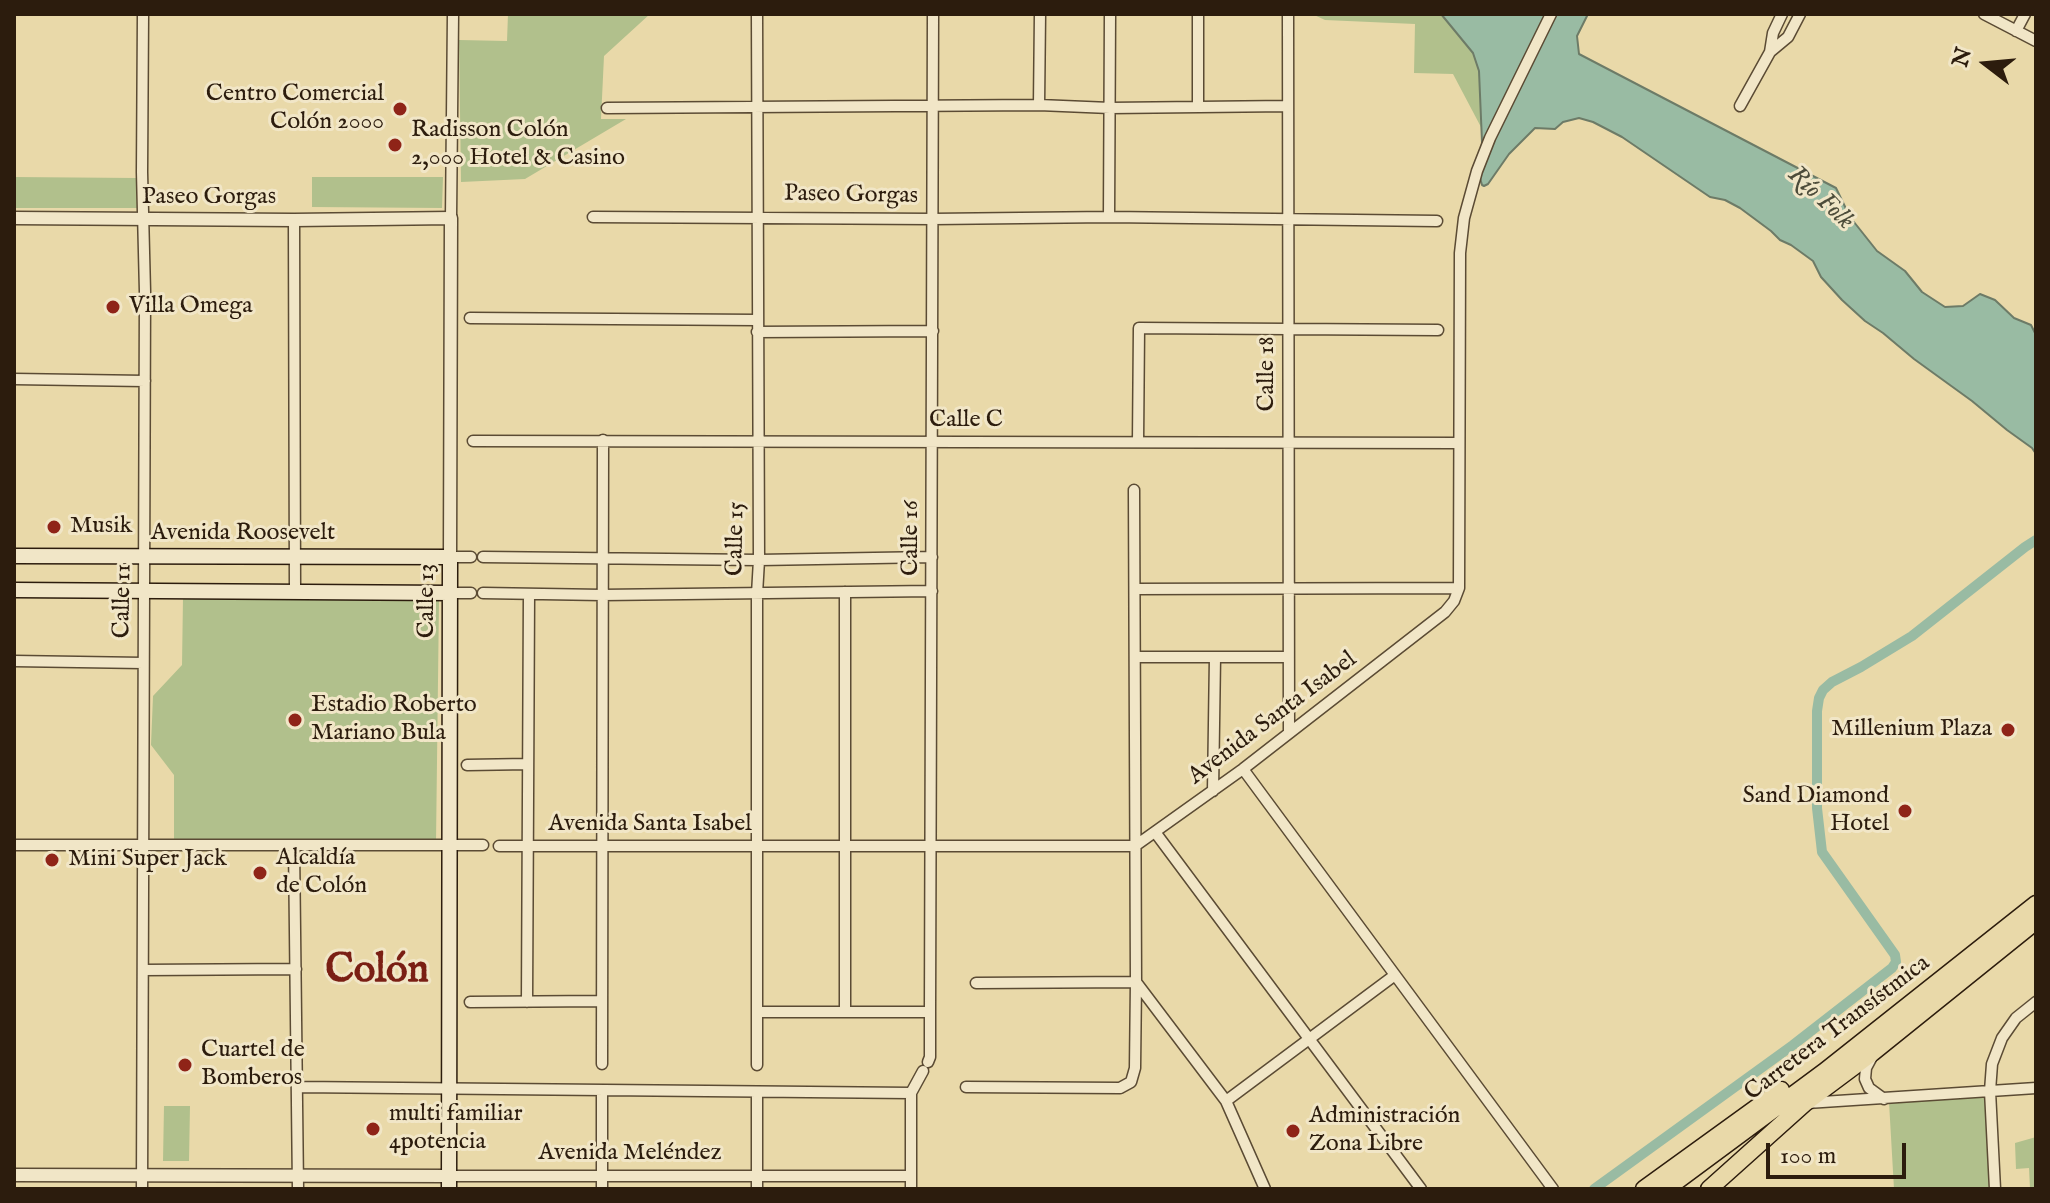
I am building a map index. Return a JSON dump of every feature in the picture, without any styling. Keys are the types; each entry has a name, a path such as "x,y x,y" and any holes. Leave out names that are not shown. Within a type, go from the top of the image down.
{"main road":[{"name":"Avenida Roosevelt","path":"14,556 450,557"},
{"name":"Calle 13","path":"449,1182 450,557"},
{"path":"14,590 450,593"},
{"name":"Carretera Transístmica","path":"1666,1189 1824,1072 2036,904"},
{"name":"Carretera Transístmica","path":"1709,1189 1805,1103 2036,921"},
{"path":"1644,1189 1880,1019 1918,999"}],"street":[{"name":"Calle 11","path":"142,1189 143,14"},
{"name":"Calle 13","path":"450,557 461,441 461,318 451,218 453,14"},
{"name":"Calle 15","path":"757,14 757,1065"},
{"name":"Calle 16","path":"911,1189 911,1093 930,1057 933,14"},
{"path":"1039,105 1040,14"},
{"path":"1109,217 1110,14"},
{"path":"1198,14 1198,105"},
{"name":"Calle 18","path":"1288,14 1289,733"},
{"path":"1135,589 1459,588 1460,253 1467,207 1490,138 1551,14"},
{"path":"1740,106 1770,52 1773,33 1782,14"},
{"path":"1770,52 1788,37 1800,14"},
{"path":"1984,14 2036,41"},
{"path":"2016,31 2025,14"},
{"path":"607,108 1288,106"},
{"name":"Paseo Gorgas","path":"593,217 1109,217 1437,221"},
{"name":"Paseo Gorgas","path":"14,218 451,218"},
{"path":"294,220 295,592"},
{"path":"461,318 933,331"},
{"path":"1138,442 1139,328 1438,330"},
{"path":"14,379 145,381"},
{"path":"602,1064 603,440"},
{"name":"Calle C","path":"461,441 1458,443"},
{"path":"966,1087 1120,1088 1131,1082 1135,1068 1134,490"},
{"name":"Avenida Roosevelt","path":"450,557 604,560 932,557"},
{"name":"Avenida Santa Isabel","path":"499,846 1135,846 1243,769 1445,612 1459,588"},
{"path":"450,593 602,595 932,591"},
{"path":"845,592 845,1012"},
{"path":"527,1002 529,594"},
{"path":"1135,657 1288,657"},
{"path":"1213,791 1215,657"},
{"path":"14,661 143,663"},
{"path":"467,765 528,764"},
{"path":"1243,769 1553,1189"},
{"path":"1155,832 1421,1189"},
{"path":"14,845 483,845"},
{"path":"294,846 298,1182"},
{"path":"143,970 296,969"},
{"path":"1226,1101 1395,975"},
{"path":"976,983 1136,982"},
{"path":"1136,982 1226,1101 1265,1189"},
{"path":"470,1002 602,1001"},
{"path":"1995,1189 1990,1091 1992,1064 2002,1038 2016,1018 2036,1002"},
{"path":"757,1012 930,1012"},
{"path":"1884,1099 1869,1088 1865,1079 1871,1058 1886,1042"},
{"path":"298,1087 911,1093"},
{"path":"1805,1103 2036,1088"},
{"path":"602,1090 602,1189"},
{"path":"757,1092 757,1189"},
{"name":"Avenida Meléndez","path":"14,1175 142,1175 298,1182 449,1182 602,1176 911,1176"}],"shaded area":[{"path":"508,14 650,14 604,56 601,119 626,119 525,179 461,182 459,40 507,41"},
{"path":"1312,14 1441,14 1473,53 1479,71 1482,129 1453,74 1414,73 1415,24 1325,20"},
{"path":"14,177 136,178 137,208 14,208"},
{"path":"312,177 443,177 442,208 312,207"},
{"name":"Estadio Roberto Mariano Bula","path":"183,598 439,600 436,842 174,839 174,775 151,745 153,696 182,665"},
{"path":"1985,1097 1989,1189 1894,1189 1889,1102"},
{"path":"164,1106 190,1106 189,1161 163,1161"},
{"path":"2036,1137 2036,1189 2030,1189 2029,1168 2016,1169 2015,1143"}],"water":[{"name":"Río Folk","path":"1441,14 1588,14 1577,36 1579,54 1836,188 1850,217 1877,251 1905,271 1922,292 1945,307 1963,306 1980,294 1995,300 2014,318 2031,325 2036,335 2036,454 1972,401 1865,321 1821,277 1813,261 1740,208 1710,197 1622,137 1593,122 1579,118 1563,122 1555,129 1535,128 1509,154 1488,184 1482,185 1479,71 1473,53"}],"waterway":[{"path":"1594,1189 1793,1045 1892,968 1896,962 1895,955 1822,852 1817,808 1819,698 1832,682 1912,636 2036,540"}],"place":[{"name":"Centro Comercial Colón 2000","path":"400,109"},
{"name":"Radisson Colón 2,000 Hotel & Casino","path":"395,145"},
{"name":"Villa Omega","path":"113,307"},
{"name":"Musik","path":"54,527"},
{"name":"Estadio Roberto Mariano Bula","path":"295,720"},
{"name":"Millenium Plaza","path":"2008,730"},
{"name":"Sand Diamond Hotel","path":"1905,811"},
{"name":"Mini Super Jack","path":"52,860"},
{"name":"Alcaldía de Colón","path":"260,873"},
{"name":"Cuartel de Bomberos","path":"185,1065"},
{"name":"multi familiar 4potencia","path":"373,1129"},
{"name":"Administración Zona Libre","path":"1293,1131"}],"district":[{"name":"Colón","path":"377,973"}]}
